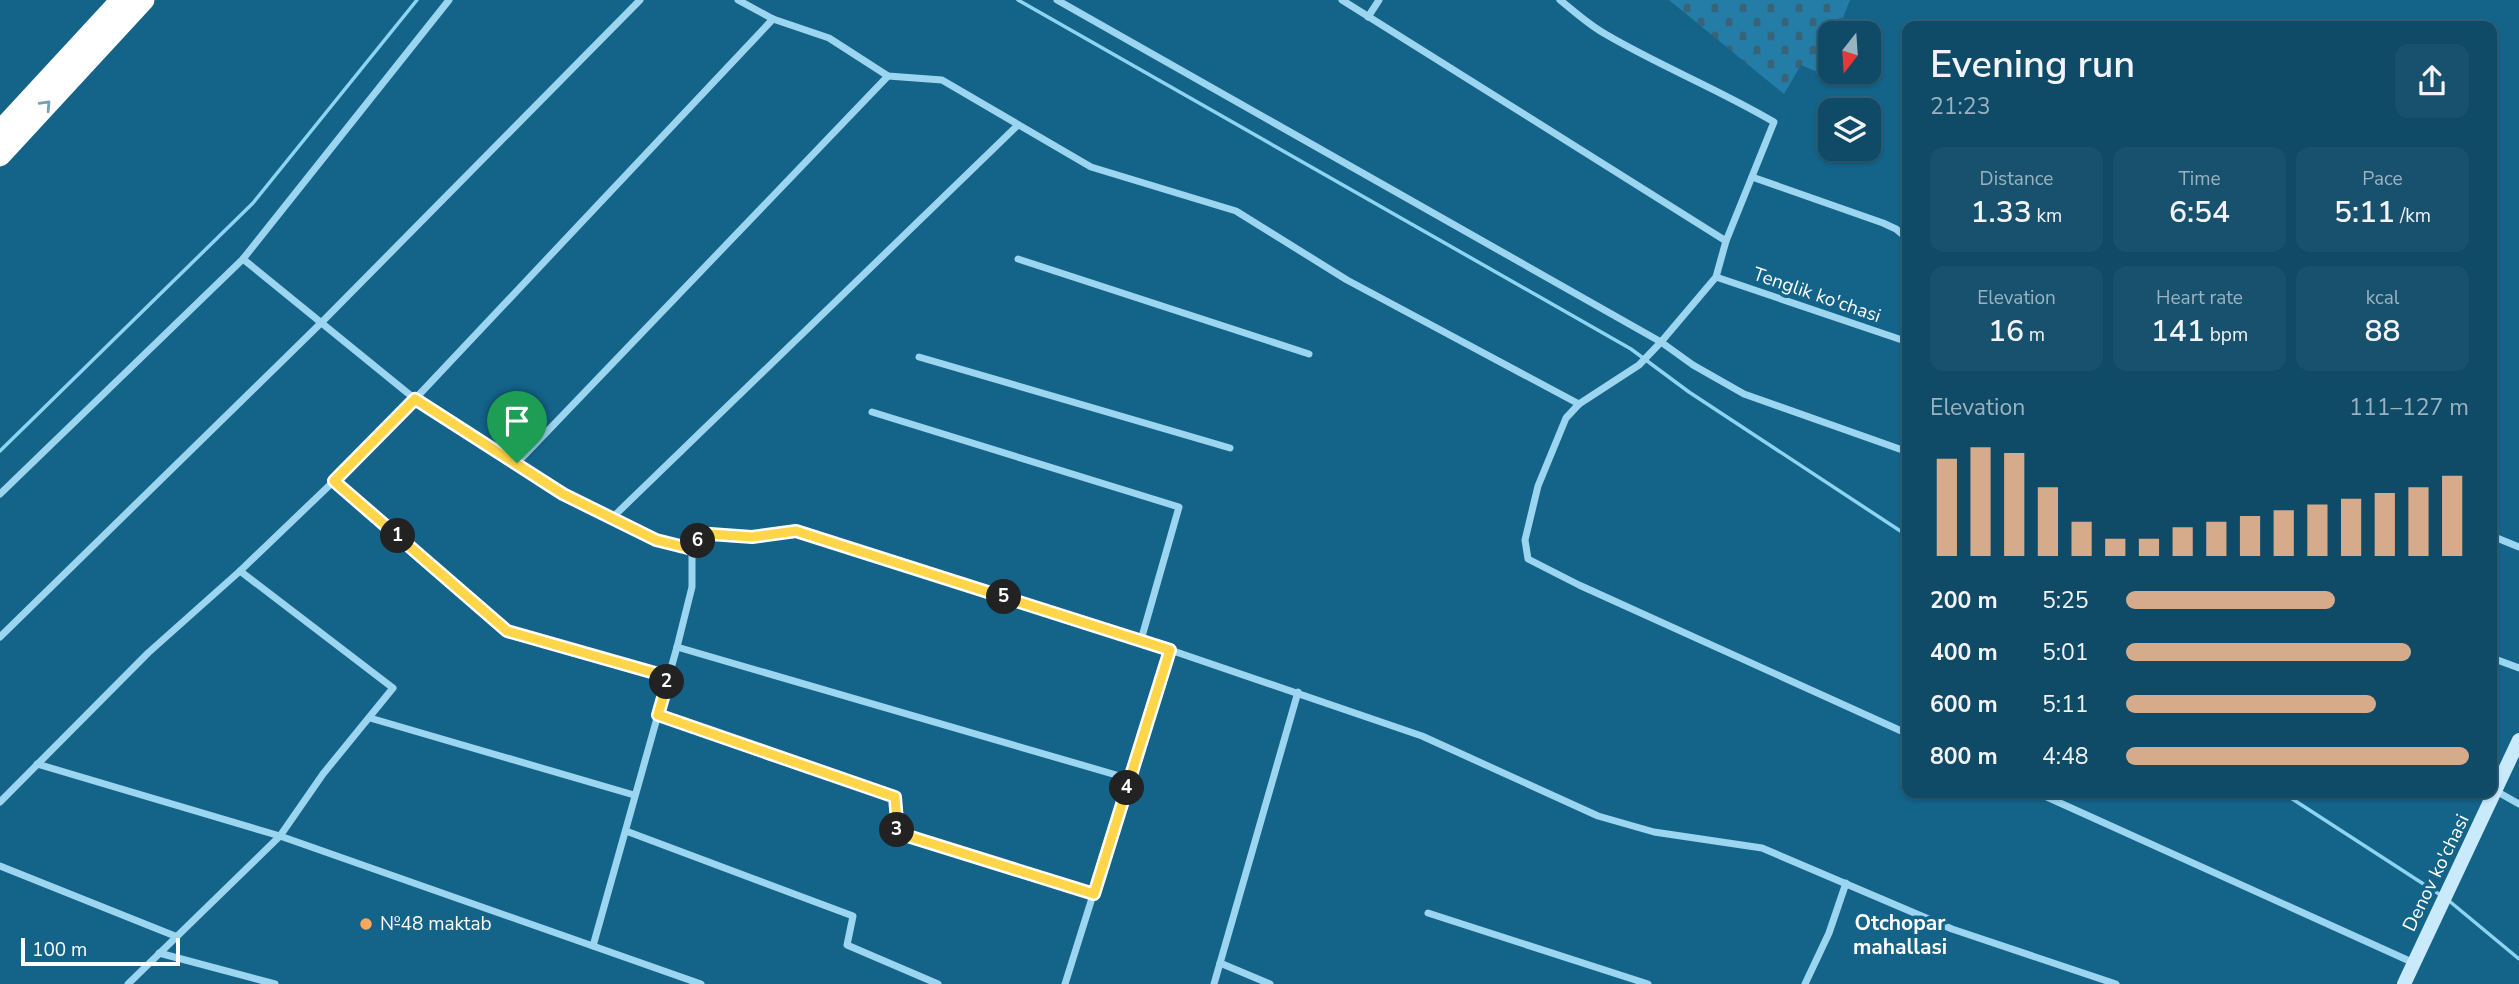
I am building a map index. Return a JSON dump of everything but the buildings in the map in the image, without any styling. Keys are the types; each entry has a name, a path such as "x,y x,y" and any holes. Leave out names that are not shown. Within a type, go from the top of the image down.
{"highway":[{"path":"0,131 121,0"},
{"path":"0,156 144,0"}],"street":[{"path":"0,494 243,259 449,0"},
{"path":"0,637 321,323 639,0"},
{"path":"738,0 773,19 829,38 888,76 942,80 1091,167 1236,211 1346,280 1579,404"},
{"path":"1057,0 1661,342 1693,365 1744,394 1902,450"},
{"path":"1342,0 1726,241"},
{"path":"1368,17 1378,0"},
{"path":"1560,0 1604,34 1675,72 1731,97 1774,122 1726,241 1716,277 1639,365 1579,404 1566,418 1538,486 1525,540 1528,559 1902,731"},
{"path":"0,802 148,653 240,571 415,399 773,19"},
{"path":"517,463 888,76"},
{"path":"613,517 1018,125"},
{"path":"1752,177 1882,223 1902,234"},
{"path":"243,259 415,399 563,494 656,540 692,549"},
{"path":"1018,259 1308,354"},
{"name":"Tenglik ko'chasi","path":"1716,277 1902,340"},
{"path":"919,357 1230,448"},
{"path":"872,412 1179,507 1140,640"},
{"path":"334,481 507,631 669,677"},
{"path":"593,946 677,648 692,587 692,549 700,539 710,534 752,537 796,531 1140,640 1422,736 1598,816 1654,832 1762,848 1952,929 2116,984"},
{"path":"2497,538 2519,547"},
{"path":"128,984 279,836 323,774 393,688 240,571"},
{"path":"677,648 1130,779"},
{"path":"1065,984 1170,650"},
{"path":"2497,661 2519,668"},
{"path":"1214,984 1298,692"},
{"path":"658,715 895,797 898,833 1094,894"},
{"path":"370,718 634,795"},
{"name":"Denov ko'chasi","path":"2498,770 2519,740"},
{"path":"37,764 279,836 701,984"},
{"path":"2497,792 2519,804"},
{"path":"2049,798 2414,962"},
{"name":"Denov ko'chasi","path":"2404,984 2493,798"},
{"path":"626,831 853,916 847,945 938,984"},
{"path":"0,866 175,936"},
{"path":"1805,984 1829,933 1846,883"},
{"path":"1428,913 1648,984"},
{"path":"159,953 275,984"},
{"path":"1220,962 1270,984"}],"green space":[{"path":"1669,0 1850,0 1842,21 1818,21 1818,72 1801,65 1784,94"}],"waterway":[{"path":"0,451 253,203 417,0"},
{"path":"1018,0 1631,349 1689,392 1902,532"},
{"path":"2291,798 2442,896"},
{"path":"2448,900 2519,959"}],"place":[{"name":"№48 maktab","path":"366,924"}],"district":[{"name":"Otchopar mahallasi","path":"1900,935"}],"route":[{"path":"415,399 517,463 563,494 656,540 692,549 700,539 710,534 752,537 796,531 1170,650 1094,894 898,833 895,797 658,715 669,677 507,631 334,481 415,399"}]}
